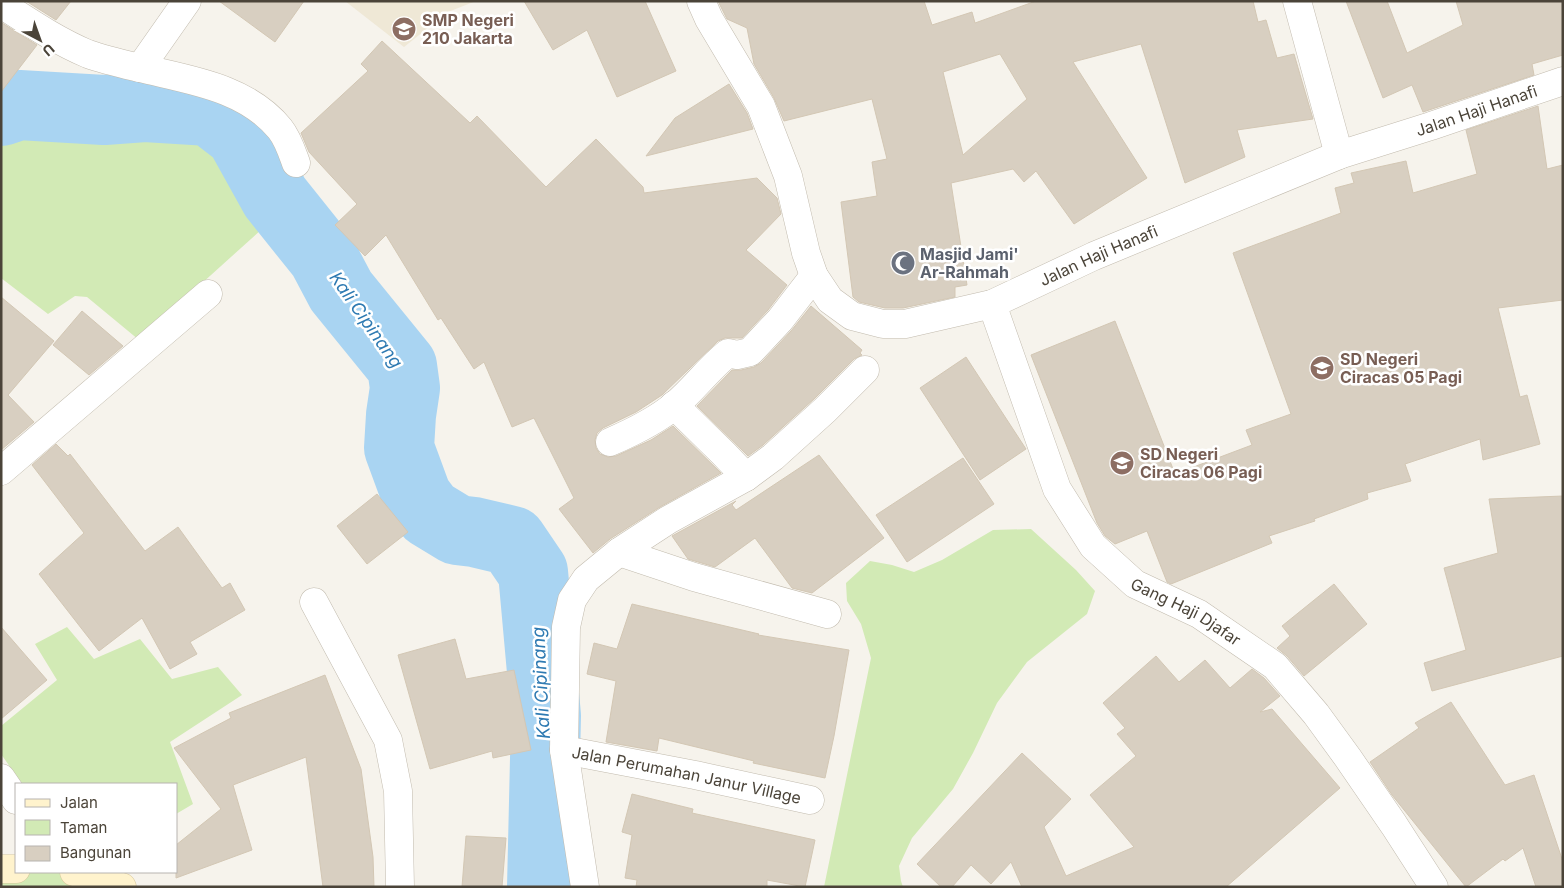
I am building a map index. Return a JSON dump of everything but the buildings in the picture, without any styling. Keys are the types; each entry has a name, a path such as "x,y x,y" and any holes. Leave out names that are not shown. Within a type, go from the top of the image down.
{"street":[{"path":"140,68 187,1"},
{"name":"Jalan Haji Hanafi","path":"701,1 709,20 761,106 788,176 806,253 814,276 830,300 852,316 884,324 905,324 992,304 1094,256 1339,155 1563,81"},
{"path":"1297,1 1339,155"},
{"path":"1,4 43,32 87,53 114,62 197,82 233,93 262,111 280,129 289,145 296,164"},
{"path":"610,442 640,428 674,405 728,353 737,355 750,352 780,320 814,276"},
{"path":"1,471 208,294"},
{"name":"Gang Haji Djafar","path":"992,304 1057,490 1093,546 1135,584 1199,614 1275,666 1316,714 1348,758 1434,887"},
{"name":"Jalan Perumahan Janur Village","path":"585,887 564,750 566,627 572,600 586,579 619,552 668,520 746,477 774,456 826,410 865,370"},
{"path":"674,405 746,477"},
{"path":"619,552 694,577 827,614"},
{"path":"314,602 388,740 398,791 400,887"},
{"name":"Jalan Perumahan Janur Village","path":"564,750 695,775 810,800"},
{"path":"1,778 15,799"},
{"path":"1,869 15,869"},
{"path":"77,873 122,887"}],"shaded area":[{"name":"SMP Negeri 210 Jakarta","path":"345,1 476,1 448,12 404,47"}],"green space":[{"path":"146,120 185,120 208,135 245,173 272,220 139,340 87,297 75,296 48,314 1,278 1,132"},
{"path":"1031,529 1076,570 1095,591 1087,614 1027,662 997,703 953,789 912,838 899,866 903,887 824,887 871,658 861,624 847,601 846,583 870,561 914,572 942,560 993,530"},
{"path":"67,627 94,659 140,639 172,679 218,667 242,695 170,742 193,804 178,813 178,783 21,783 1,754 1,726 57,680 35,644"},
{"path":"15,872 79,873 115,887 1,887 1,878"}],"waterway":[{"name":"Kali Cipinang","path":"1,111 19,105 104,110 145,107 210,111 240,134 275,197 323,257 341,291 402,366 405,388 399,448 417,497 429,513 457,530 512,541 533,572 546,716 542,887"}],"place":[{"name":"SMP Negeri 210 Jakarta","path":"404,29"},
{"name":"Masjid Jami' Ar-Rahmah","path":"903,263"},
{"name":"SD Negeri Ciracas 05 Pagi","path":"1322,368"},
{"name":"SD Negeri Ciracas 06 Pagi","path":"1122,463"}]}
